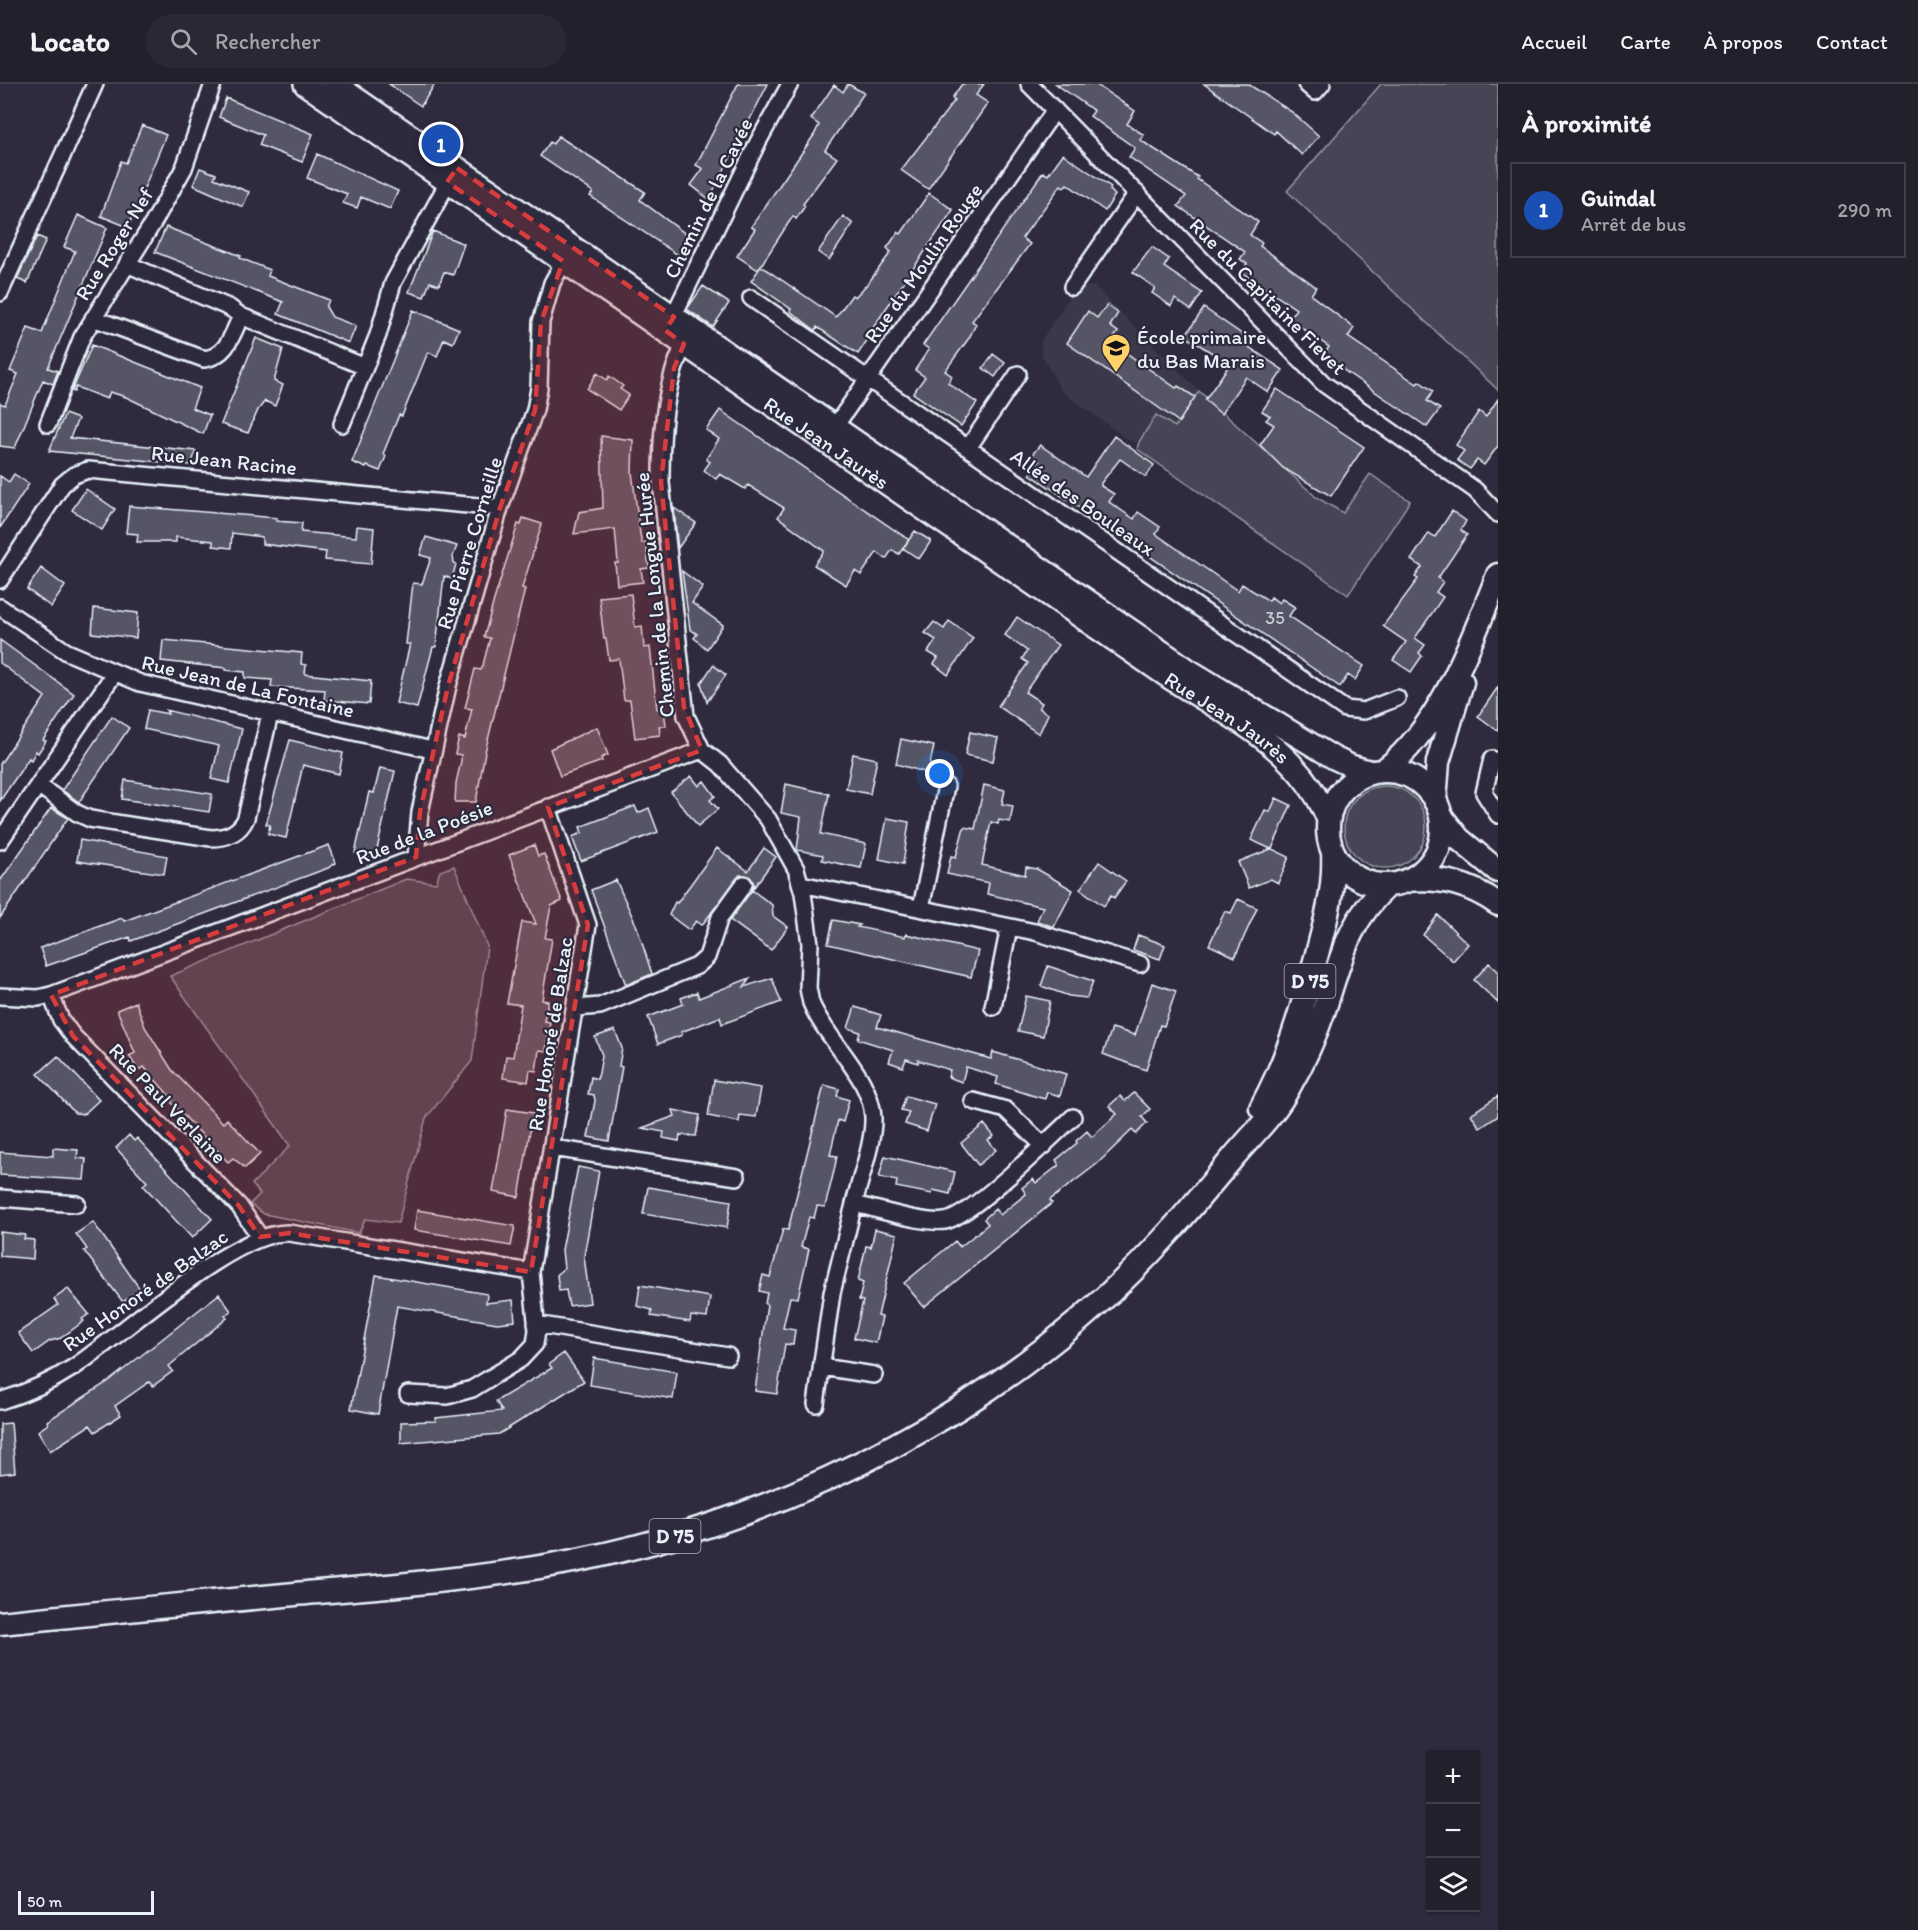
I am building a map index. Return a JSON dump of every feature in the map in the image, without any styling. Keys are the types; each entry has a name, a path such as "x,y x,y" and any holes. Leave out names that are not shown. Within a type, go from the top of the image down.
{"main road":[{"name":"Rue Jean Jaurès","path":"305,84 452,175 830,434 1186,669 1334,758 1351,766 1378,771"},
{"name":"Rue Jean Jaurès","path":"334,84 452,175"},
{"name":"Rue Jean Jaurès","path":"830,434 1167,676 1270,743 1305,776 1328,819"},
{"path":"1498,576 1481,618 1429,721 1410,747 1378,771 1356,778 1343,788 1333,802 1328,819 1328,836 1333,852 1342,866 1356,877 1371,883 1432,879 1462,884 1498,904"},
{"path":"1398,882 1426,867 1436,854 1442,833 1436,773 1481,618"},
{"path":"1378,771 1411,777 1425,787 1459,838 1498,871"},
{"name":"D 75","path":"1230,1160 1269,1092 1297,1026 1330,905 1333,887 1333,852"},
{"name":"D 75","path":"0,1623 345,1590 527,1569 642,1545 746,1512 865,1461 926,1428 1002,1378 1064,1331 1136,1268 1190,1210 1286,1093 1319,1025 1347,939 1369,904 1398,882"}],"street":[{"path":"0,292 95,84"},
{"name":"Rue Roger Nef","path":"48,424 79,344 184,168 213,84"},
{"name":"Chemin de la Cavée","path":"669,324 758,142 790,84"},
{"name":"Rue du Capitaine Fievet","path":"1029,84 1324,384 1475,490 1498,514"},
{"path":"1306,84 1315,92 1322,84"},
{"name":"Rue du Moulin Rouge","path":"830,434 1055,110"},
{"path":"342,424 378,335 393,284 452,175"},
{"path":"1072,287 1137,193"},
{"name":"Rue Pierre Corneille","path":"416,858 416,836 432,750 448,686 500,508 537,404 541,322 549,292 568,254"},
{"path":"127,264 230,308 241,316 365,367"},
{"name":"Allée des Bouleaux","path":"751,298 1345,709 1364,711 1397,698"},
{"path":"93,318 204,359 215,356 226,348 241,316"},
{"name":"Chemin de la Longue Hurée","path":"688,337 674,368 662,444 661,482 684,707 689,726 702,750"},
{"path":"968,448 1018,374"},
{"name":"Rue Jean Racine","path":"0,580 62,485 74,475 88,470 500,508"},
{"name":"Rue Jean de La Fontaine","path":"0,607 57,646 114,674 153,688 432,750"},
{"path":"0,841 114,674"},
{"path":"38,785 77,813 90,819 212,838 225,837 236,832 246,818 270,714"},
{"path":"702,750 720,764 768,819 793,862 801,884 810,944 808,988 811,1003 862,1084 872,1111 872,1126 832,1293 816,1404"},
{"name":"Rue de la Poésie","path":"0,996 38,998 51,995 702,750"},
{"path":"1492,759 1484,793 1490,806 1498,815"},
{"path":"921,908 946,786"},
{"name":"Rue Honoré de Balzac","path":"408,1394 447,1396 482,1384 528,1353 536,1344 531,1272 588,934 588,918 548,807"},
{"path":"576,1008 600,1006 703,962 718,922 744,884"},
{"path":"801,884 1053,937 1140,964"},
{"path":"993,1007 1009,927"},
{"name":"Rue Paul Verlaine","path":"51,995 61,1020 73,1036 239,1206 260,1237"},
{"path":"973,1101 1006,1110 1044,1146"},
{"path":"854,1204 936,1221 950,1220 964,1213 1044,1146 1073,1117"},
{"path":"553,1148 737,1177"},
{"path":"0,1198 77,1204"},
{"name":"Rue Honoré de Balzac","path":"0,1401 38,1387 67,1371 207,1268 260,1237 273,1233 289,1233 531,1272"},
{"path":"536,1324 728,1356"},
{"path":"822,1366 874,1375"}],"highlighted area":[{"path":"457,168 674,317 665,330 684,344 674,368 661,482 684,707 702,750 548,807 588,925 531,1272 289,1233 260,1237 239,1206 73,1036 51,995 416,857 420,812 448,686 500,508 535,410 541,322 563,261 447,182"}],"shaded area":[{"path":"1381,84 1498,84 1498,390 1287,191"},
{"name":"École primaire du Bas Marais","path":"1087,286 1094,286 1199,391 1175,427 1156,416 1139,442 1130,441 1061,391 1042,355 1040,342 1072,293 1077,295"},
{"path":"1199,391 1316,497 1343,513 1370,474 1410,501 1348,595 1137,449 1156,415 1175,427"},
{"path":"1385,786 1401,789 1414,798 1423,811 1426,827 1423,843 1414,856 1401,865 1385,868 1369,865 1356,856 1347,843 1344,827 1347,811 1356,798 1369,789"},
{"path":"454,866 487,946 472,1061 426,1118 398,1223 365,1219 359,1233 264,1214 250,1204 260,1194 252,1184 290,1146 170,976 406,879 436,883 440,871"}],"building":[{"path":"389,84 435,84 421,106"},
{"path":"738,84 768,84 709,199 691,185 703,169 696,165"},
{"path":"848,84 864,93 825,150 837,158 803,204 805,206 796,219 793,216 758,270 737,256 755,229 751,227 814,135 819,125 811,119 834,85 843,92"},
{"path":"962,84 984,84 976,95 988,103 928,189 901,170 955,100 952,98"},
{"path":"1056,84 1095,84 1135,111 1127,124 1144,135 1140,140 1198,177 1197,179 1258,222 1250,235 1262,243 1260,246 1316,287 1311,295 1354,328 1348,337 1417,384 1419,381 1433,391 1427,401 1440,409 1427,427 1323,356 1329,347 1289,319 1296,309 1241,272 1247,264 1240,259 1245,252 1178,206 1186,196 1129,157 1135,148 1090,116 1094,111"},
{"path":"1204,84 1248,84 1292,112 1319,136 1302,155 1276,131 1274,134"},
{"path":"226,98 313,134 302,162 259,145 263,135 219,117"},
{"path":"142,125 166,135 128,227 101,216 121,161 126,163"},
{"path":"558,136 645,192 640,200 691,238 678,255 590,196 593,192 540,156 550,142 553,144"},
{"path":"317,154 398,191 390,209 361,197 357,208 343,203 347,194 307,178"},
{"path":"1063,154 1111,187 1110,190 1115,195 1105,211 1067,184 1064,187 1061,185 1022,238 1030,244 972,321 976,324 969,338 945,371 952,376 948,383 977,403 961,426 913,393 925,377 915,370 929,349 923,345 1043,172 1048,175"},
{"path":"200,168 216,174 214,178 249,192 243,207 193,185"},
{"path":"929,193 953,210 866,338 868,339 858,354 817,327 815,330 790,311 791,309 751,281 761,266 836,317 852,295 855,297 869,282 891,252 887,248 898,232 901,234"},
{"path":"78,215 107,228 48,368 58,371 53,384 43,380 15,448 0,446 0,403 5,405 18,374 10,371 28,328 42,333 75,251 64,247"},
{"path":"843,216 853,224 829,260 818,252"},
{"path":"166,227 241,256 240,258 270,270 268,276 329,300 326,307 332,317 356,326 349,343 278,314 283,302 155,252"},
{"path":"433,231 464,244 453,275 444,272 439,285 430,282 424,297 409,292"},
{"path":"37,236 46,240 27,283 17,279"},
{"path":"1152,247 1169,259 1164,267 1202,293 1191,310 1175,299 1171,306 1152,293 1155,288 1133,272"},
{"path":"703,286 729,303 713,327 687,309"},
{"path":"1107,305 1118,313 1110,326 1118,332 1111,342 1176,388 1178,386 1195,397 1179,422 1067,343 1088,311 1097,318"},
{"path":"1204,308 1246,337 1243,343 1283,370 1268,392 1246,377 1221,414 1205,400 1230,364 1185,336"},
{"path":"413,310 459,329 453,343 444,339 437,356 428,352 402,416 399,415 383,454 386,456 380,471 367,466 366,468 352,462"},
{"path":"256,338 283,349 274,381 283,385 275,406 265,401 258,410 248,433 221,424"},
{"path":"92,345 200,388 192,408 210,415 203,434 126,397 110,392 107,399 76,387 74,392 72,391"},
{"path":"993,354 1005,363 995,377 983,368"},
{"path":"597,373 607,380 609,376 623,386 620,389 629,395 619,410 587,389"},
{"path":"1277,389 1364,447 1331,496 1283,468 1260,445 1274,425 1266,420 1270,416 1262,411"},
{"path":"1498,399 1498,446 1484,465 1477,460 1470,469 1457,460 1464,451 1456,445 1479,411 1486,417"},
{"path":"720,410 909,540 899,554 892,550 886,559 877,552 861,575 855,571 846,585 814,565 824,551 778,517 784,508 748,485 745,489 720,474 716,479 704,470 710,462 706,459 719,439 706,430"},
{"path":"65,414 78,419 70,438 196,451 191,465 49,451"},
{"path":"601,436 633,440 632,472 640,534 642,543 646,542 649,568 641,569 643,582 617,585 615,529 574,534 579,512 603,508"},
{"path":"1114,436 1154,465 1146,477 1120,459 1101,483 1101,486 1114,494 1109,502 1134,519 1138,512 1160,527 1156,534 1238,591 1242,584 1269,601 1271,597 1279,603 1282,599 1295,607 1289,616 1364,666 1355,680 1348,675 1340,687 1030,474 1039,461 1031,456 1040,445 1086,477"},
{"path":"14,474 29,484 0,528 0,476 9,482"},
{"path":"86,489 115,509 102,530 72,510"},
{"path":"129,506 277,518 276,521 302,523 301,532 356,537 357,526 374,528 371,564 325,560 326,552 262,544 262,537 232,533 231,548 213,546 213,541 176,537 176,542 137,542 138,534 126,533"},
{"path":"674,508 696,523 678,548 677,541"},
{"path":"1452,511 1466,521 1461,530 1467,535 1438,578 1443,582 1436,592 1443,597 1415,638 1425,645 1419,653 1422,656 1411,672 1393,660 1406,642 1383,626 1418,579 1415,577 1422,567 1411,560 1429,533 1435,537"},
{"path":"523,518 542,524 522,588 525,589 485,752 476,802 455,802 461,755 455,754 459,737 465,739 472,709 465,708 475,669 481,670 483,665 490,638 484,637 494,600 518,524 521,525"},
{"path":"915,531 931,541 919,559 903,548"},
{"path":"426,537 457,546 453,556 456,564 452,579 444,576 436,647 433,647 417,708 396,703 410,644 406,644 413,583 422,584 431,558 420,555"},
{"path":"41,568 65,586 51,607 27,589"},
{"path":"682,571 703,587 692,603 723,625 707,649 694,638 697,634 690,629"},
{"path":"631,594 635,627 642,626 644,648 650,647 657,709 664,708 666,726 659,726 660,735 635,738 630,700 624,700 619,659 609,660 599,597"},
{"path":"94,608 138,613 136,638 92,633"},
{"path":"1017,617 1058,645 1025,692 1042,703 1039,708 1048,714 1039,734 998,706 1028,663 1022,659 1027,651 1005,635"},
{"path":"949,621 973,638 948,675 934,664 938,658 928,652 936,640 925,633 934,622 944,629"},
{"path":"0,640 74,694 43,740 46,741 38,753 36,751 31,760 29,758 0,801 0,764 45,697 0,663"},
{"path":"163,640 302,653 301,664 306,665 305,674 371,681 369,704 324,700 325,690 271,687 272,680 245,678 245,672 226,670 226,668 161,661"},
{"path":"713,665 726,675 707,702 701,683"},
{"path":"1498,687 1498,731 1478,716"},
{"path":"148,710 168,714 166,710 242,729 229,783 211,779 219,746 144,729"},
{"path":"112,716 129,728 79,802 62,790"},
{"path":"597,727 608,755 601,758 602,761 560,776 550,749"},
{"path":"970,732 998,738 993,761 965,755"},
{"path":"901,739 934,746 928,773 896,764"},
{"path":"290,740 343,753 339,774 303,765 286,838 268,834 270,825 266,824"},
{"path":"853,754 877,759 870,794 846,789"},
{"path":"380,768 395,771 375,858 355,853 369,792 374,793"},
{"path":"691,776 699,786 704,781 715,796 710,800 718,809 698,826 671,792"},
{"path":"125,780 212,794 209,812 122,799"},
{"path":"786,784 829,794 821,834 866,844 861,868 822,860 823,855 797,850 801,817 781,813"},
{"path":"984,785 1005,790 1002,804 1013,806 1010,822 999,820 998,824 991,822 982,865 1025,875 1026,867 1037,869 1073,890 1054,927 1037,921 1043,907 987,894 989,883 947,874 951,856 956,857 964,827 975,829"},
{"path":"1276,798 1291,805 1272,849 1289,857 1278,883 1271,879 1249,888 1238,862 1271,849 1251,840 1265,810 1270,812"},
{"path":"635,806 638,813 649,808 658,832 581,861 572,837 582,833 580,827"},
{"path":"51,808 68,818 0,918 0,881"},
{"path":"887,818 909,822 903,864 879,859"},
{"path":"80,840 167,856 164,874 77,861"},
{"path":"329,845 336,863 328,868 131,941 130,937 46,966 40,948 122,918 124,921"},
{"path":"534,845 538,856 544,854 562,901 551,906 545,938 552,939 542,1000 548,1001 544,1021 550,1022 546,1051 539,1050 536,1071 530,1070 528,1082 503,1078 506,1056 513,1057 521,1005 507,1003 522,922 536,924 509,855"},
{"path":"717,848 748,871 764,848 776,857 752,890 754,884 750,877 740,875 702,925 696,921 689,930 669,915 675,902 677,903"},
{"path":"1099,862 1126,881 1114,898 1111,895 1104,906 1080,889"},
{"path":"616,880 637,927 652,974 626,985 591,890"},
{"path":"752,890 772,905 773,916 788,927 771,950 730,920"},
{"path":"1238,899 1257,908 1235,957 1209,945 1225,911 1231,913"},
{"path":"1438,915 1468,944 1453,961 1423,935"},
{"path":"833,920 860,925 857,927 905,937 906,934 978,951 971,977 828,944"},
{"path":"1138,935 1165,945 1160,959 1133,950"},
{"path":"1489,963 1498,971 1498,1003 1474,980"},
{"path":"1048,966 1093,981 1087,998 1069,996 1041,986"},
{"path":"750,978 744,987 772,978 781,1002 722,1024 720,1017 681,1032 682,1035 658,1044 648,1017 683,1004 681,998 697,992 699,998"},
{"path":"1152,983 1176,991 1164,1026 1160,1025 1146,1070 1103,1054 1112,1028 1135,1035"},
{"path":"1026,996 1050,1001 1043,1036 1018,1031"},
{"path":"136,1002 145,1027 172,1070 223,1123 227,1119 260,1154 245,1168 233,1158 228,1162 171,1102 173,1100 144,1067 138,1070 129,1056 135,1053 117,1010"},
{"path":"855,1007 881,1015 877,1027 991,1059 993,1052 1066,1074 1060,1096 1047,1092 1045,1099 1031,1095 996,1084 998,1077 966,1067 962,1082 948,1077 950,1070 918,1060 918,1063 906,1059 903,1067 889,1062 893,1050 858,1039 860,1032 848,1028"},
{"path":"615,1030 622,1048 619,1066 622,1067 609,1141 588,1137 595,1101 594,1095 588,1094 591,1077 597,1079 602,1055 595,1037"},
{"path":"58,1056 99,1100 84,1114 75,1113 38,1074"},
{"path":"714,1080 761,1088 756,1117 740,1115 739,1122 708,1116"},
{"path":"824,1085 839,1089 837,1096 849,1100 843,1122 838,1120 830,1155 837,1156 834,1171 825,1207 817,1206 814,1218 809,1217 801,1247 809,1249 798,1298 790,1297 783,1328 795,1330 793,1345 785,1344 777,1394 755,1391 767,1305 765,1304 767,1293 759,1291 763,1275 770,1277 783,1229 788,1230"},
{"path":"1134,1093 1150,1109 1142,1117 1147,1123 1136,1134 1132,1130 1097,1164 1050,1200 1052,1203 924,1307 904,1283 955,1241 960,1247 988,1224 984,1219 995,1209 1000,1215 1026,1194 1022,1188 1033,1179 1036,1183 1059,1165 1056,1160 1077,1143 1076,1141 1087,1131 1092,1137 1117,1114 1109,1106 1120,1096 1125,1101"},
{"path":"906,1096 935,1104 927,1131 905,1124 909,1112 901,1110"},
{"path":"1498,1096 1498,1116 1480,1128 1471,1114"},
{"path":"507,1109 533,1113 519,1197 493,1192"},
{"path":"673,1110 700,1115 696,1136 680,1135 679,1141 663,1138 664,1132 642,1128 675,1116"},
{"path":"984,1124 994,1136 988,1140 996,1150 978,1165 961,1143"},
{"path":"129,1135 134,1141 137,1138 212,1219 192,1238 143,1185 147,1182 116,1148"},
{"path":"53,1148 78,1150 77,1158 86,1159 84,1180 0,1175 0,1152 53,1156"},
{"path":"885,1156 955,1172 950,1194 933,1190 932,1194 896,1187 897,1181 879,1177"},
{"path":"578,1167 599,1171 584,1256 590,1303 569,1306 566,1290 559,1291 557,1275 564,1268 562,1250"},
{"path":"648,1187 731,1201 727,1228 643,1214"},
{"path":"417,1210 515,1226 511,1246 414,1230"},
{"path":"93,1222 140,1289 123,1302 84,1251 87,1249 76,1234"},
{"path":"875,1229 897,1234 878,1316 882,1317 876,1343 854,1338 863,1301 859,1300 863,1283 858,1281 866,1246 871,1247"},
{"path":"0,1232 25,1235 24,1239 34,1240 33,1259 0,1256"},
{"path":"376,1275 487,1294 486,1303 513,1300 515,1321 497,1323 397,1306 378,1414 351,1409"},
{"path":"640,1285 710,1297 707,1318 691,1316 690,1322 651,1316 652,1310 637,1306"},
{"path":"68,1289 89,1314 82,1319 84,1321 61,1338 50,1341 33,1353 18,1333 58,1305 54,1299"},
{"path":"219,1294 231,1311 225,1315 227,1318 169,1366 173,1371 153,1386 149,1382 115,1406 121,1415 95,1432 90,1425 50,1451 38,1431 48,1424 47,1421 109,1381"},
{"path":"564,1353 584,1381 499,1434 401,1443 401,1422 436,1421 436,1418 502,1411 496,1401 552,1368 549,1364"},
{"path":"594,1358 677,1372 673,1399 590,1385"},
{"path":"11,1423 15,1472 0,1474 0,1424"}],"place":[{"name":"Guindal","path":"441,144"},
{"name":"École primaire du Bas Marais","path":"1116,374"}]}
